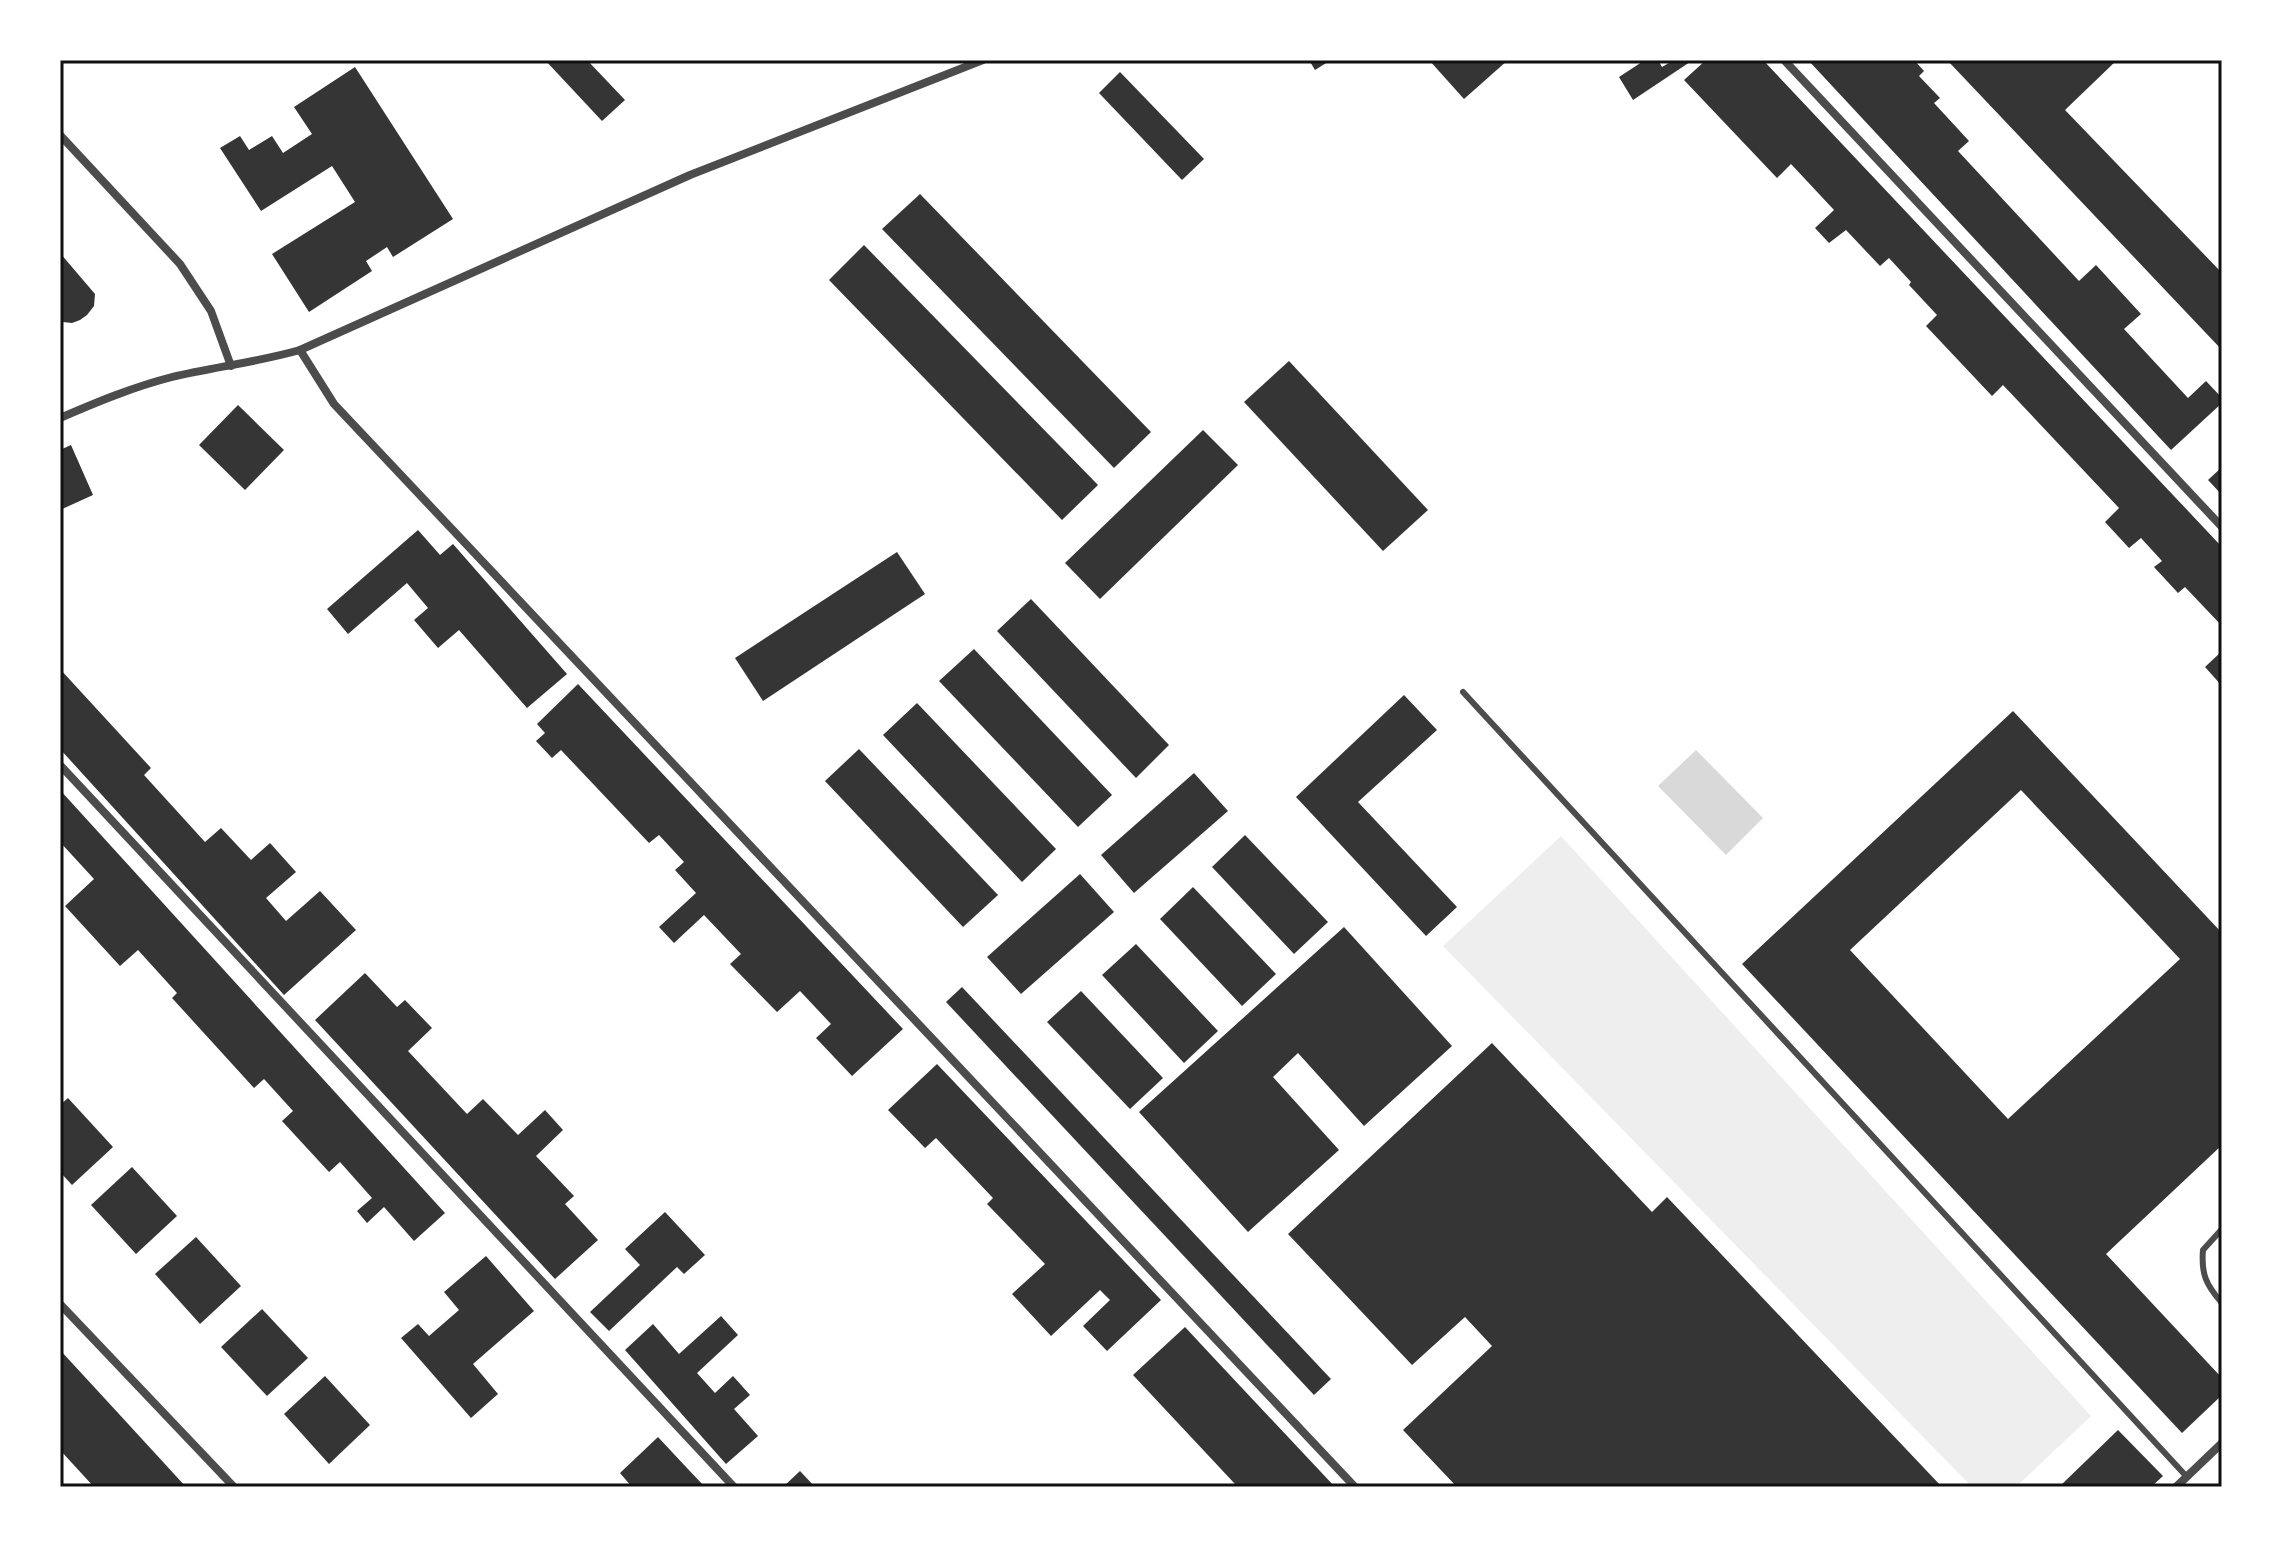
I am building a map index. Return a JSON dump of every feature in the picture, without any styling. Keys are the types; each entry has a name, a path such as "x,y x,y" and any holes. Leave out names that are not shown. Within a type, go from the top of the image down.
{"street":[{"path":"60,418 139,386 300,350 690,175 983,60"},
{"path":"1784,60 2222,527"},
{"path":"60,135 180,264 211,311 231,366"},
{"path":"300,350 334,404 1355,1487"},
{"path":"60,765 734,1487"},
{"path":"60,1304 234,1487"},
{"path":"2176,1487 2222,1443"}],"lane":[{"path":"1463,692 2187,1477"},
{"path":"2222,1229 2203,1250 2202,1271 2222,1303"}],"shaded area":[{"path":"1696,750 1763,818 1726,855 1658,786"},
{"path":"1561,836 2091,1416 2016,1487 1972,1487 1443,946"}],"building":[{"path":"545,60 587,60 625,100 602,121"},
{"path":"1309,60 1331,60 1315,70"},
{"path":"1429,60 1508,60 1464,99"},
{"path":"1645,60 1658,60 1662,67 1674,60 1693,60 1633,100 1619,77"},
{"path":"1706,60 1763,60 2222,547 2222,626 2185,587 2178,593 2154,567 2162,561 2141,538 2129,548 2105,522 2119,508 2003,385 1992,396 1926,326 1937,315 1889,258 1880,266 1846,230 1829,243 1815,228 1834,210 1791,164 1777,178 1684,80"},
{"path":"1808,60 1914,60 1924,71 1919,76 1940,98 1934,103 1969,141 1958,151 2079,281 2096,265 2141,314 2124,329 2188,398 2206,381 2222,398 2222,403 2171,450"},
{"path":"1947,60 2117,60 2065,110 2222,273 2222,350"},
{"path":"355,67 453,219 393,257 387,247 366,261 372,271 309,312 272,254 355,202 332,166 261,211 220,148 240,136 249,150 272,136 283,153 312,134 294,107"},
{"path":"1120,72 1204,159 1182,180 1099,93"},
{"path":"920,194 1151,432 1114,468 882,229"},
{"path":"864,245 1098,485 1062,520 829,280"},
{"path":"60,253 95,294 94,306 87,315 60,325"},
{"path":"1289,361 1428,510 1383,551 1244,402"},
{"path":"238,405 284,450 245,490 199,445"},
{"path":"1203,430 1238,465 1100,599 1065,563"},
{"path":"71,445 93,495 60,510 60,450"},
{"path":"2222,467 2222,495 2208,480"},
{"path":"418,530 440,555 453,544 567,674 527,708 459,630 438,648 414,620 428,608 407,583 348,634 327,609"},
{"path":"897,552 925,594 763,701 735,658"},
{"path":"1031,599 1169,745 1136,778 997,631"},
{"path":"974,649 1112,795 1078,827 939,681"},
{"path":"2222,651 2222,686 2205,667"},
{"path":"60,669 151,768 144,775 205,842 221,828 251,860 270,843 296,872 266,898 286,921 320,891 356,930 284,995 60,749"},
{"path":"578,684 903,1029 852,1076 816,1038 831,1024 800,991 777,1012 730,964 741,954 704,915 674,943 659,927 696,893 675,870 684,862 659,835 649,843 561,750 552,758 536,741 545,733 537,724"},
{"path":"1404,695 1437,730 1358,802 1457,907 1426,936 1296,797"},
{"path":"917,703 1056,849 1022,882 883,735"},
{"path":"2013,711 2222,933 2222,1145 2106,1254 2222,1378 2222,1395 2182,1433 1742,964","holes":["2021,790 2180,959 2008,1119 1850,950"]},
{"path":"859,749 998,895 963,927 825,781"},
{"path":"1194,773 1228,811 1134,893 1101,855"},
{"path":"60,790 445,1213 414,1241 384,1207 367,1223 357,1211 372,1198 340,1162 329,1172 282,1121 293,1111 264,1079 254,1088 172,998 177,993 138,950 120,966 65,906 94,879 60,842"},
{"path":"1245,835 1328,922 1294,954 1212,867"},
{"path":"1080,874 1114,912 1021,994 987,957"},
{"path":"1193,887 1276,974 1242,1006 1160,919"},
{"path":"1344,927 1452,1046 1364,1126 1298,1053 1273,1077 1339,1150 1248,1232 1139,1112"},
{"path":"1136,944 1218,1031 1184,1063 1102,975"},
{"path":"365,973 397,1007 405,1000 432,1028 408,1051 467,1114 483,1099 518,1135 545,1110 563,1130 536,1156 574,1196 565,1204 598,1240 555,1279 315,1020"},
{"path":"962,987 1331,1379 1314,1395 946,1002"},
{"path":"1081,991 1163,1078 1130,1109 1047,1022"},
{"path":"1492,1043 1652,1212 1667,1197 1942,1487 1457,1487 1403,1430 1492,1346 1465,1317 1412,1365 1288,1234"},
{"path":"937,1064 1161,1300 1107,1351 1083,1326 1110,1300 1100,1290 1051,1336 1012,1294 1045,1264 987,1204 993,1198 936,1138 925,1148 888,1110"},
{"path":"68,1098 113,1147 72,1185 60,1172 60,1105"},
{"path":"132,1167 177,1216 136,1254 91,1205"},
{"path":"665,1212 705,1255 684,1274 677,1267 609,1331 590,1312 640,1265 625,1249"},
{"path":"196,1237 241,1286 200,1324 155,1274"},
{"path":"486,1256 534,1311 473,1364 498,1394 471,1418 401,1338 418,1324 429,1336 459,1310 444,1292"},
{"path":"262,1309 308,1358 267,1396 221,1347"},
{"path":"721,1316 738,1335 697,1373 715,1393 733,1376 750,1395 734,1409 758,1436 726,1464 625,1350 653,1324 679,1354"},
{"path":"1185,1327 1335,1487 1275,1487 1272,1484 1268,1487 1232,1487 1235,1484 1133,1375"},
{"path":"60,1350 186,1487 94,1487 60,1450"},
{"path":"325,1376 370,1425 329,1464 284,1414"},
{"path":"2118,1430 2163,1476 2151,1487 2059,1487"},
{"path":"658,1437 705,1487 632,1487 620,1473"},
{"path":"800,1471 815,1487 783,1487"}]}
